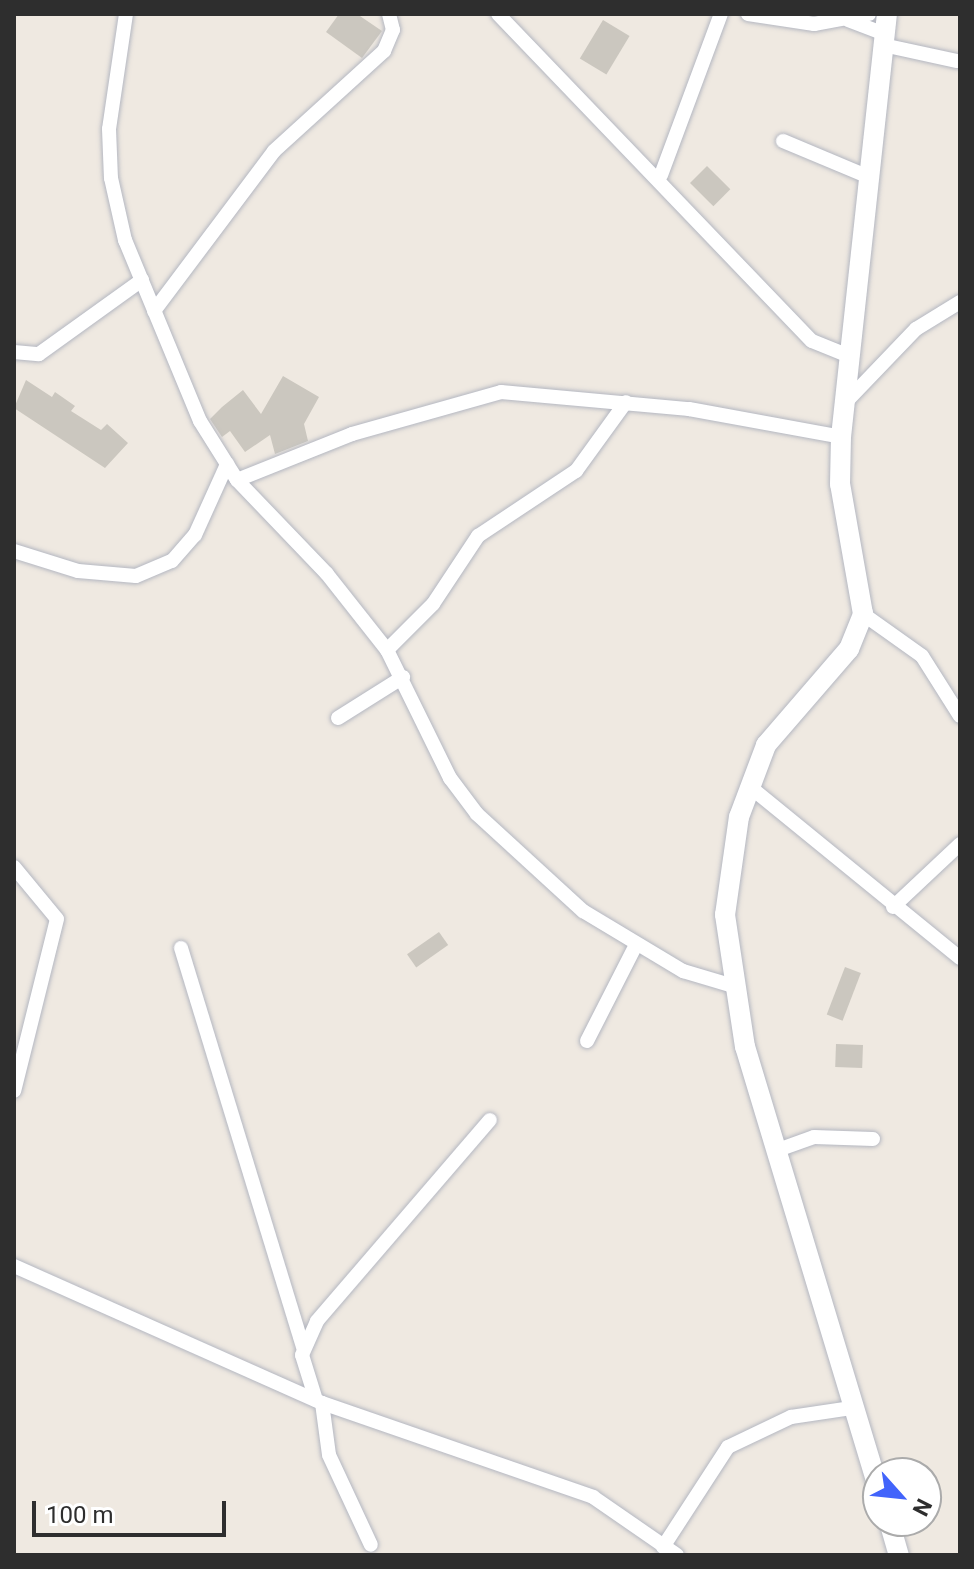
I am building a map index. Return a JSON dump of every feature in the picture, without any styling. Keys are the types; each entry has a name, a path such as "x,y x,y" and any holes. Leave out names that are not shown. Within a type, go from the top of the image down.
{"main road":[{"path":"868,1457 775,1151 730,985 725,915 749,786 779,724 849,649 863,614 840,484 841,437 885,31"}],"street":[{"path":"126,14 109,129 111,178 142,280 173,365 227,464 237,480 327,574 387,650 403,677 450,778 477,814 542,879 636,945 683,971 730,985"},
{"path":"154,311 274,151 384,51 393,30 389,14"},
{"path":"498,14 661,175 812,341 849,356"},
{"path":"661,175 721,14"},
{"path":"748,14 814,24 869,14"},
{"path":"848,20 885,31 957,61"},
{"path":"783,141 869,177"},
{"path":"14,352 39,354 142,280"},
{"path":"844,404 916,329 960,302"},
{"path":"237,480 469,396 501,392 626,402 841,437"},
{"path":"387,650 433,604 478,536 576,471 626,402"},
{"path":"14,551 78,571 136,576 172,561 195,535 227,464"},
{"path":"863,614 922,656 960,716"},
{"path":"338,718 403,677"},
{"path":"749,786 893,907 960,958"},
{"path":"893,907 960,844"},
{"path":"14,867 57,919 14,1091"},
{"path":"587,1041 636,945"},
{"path":"181,948 303,1347 319,1402 329,1455 371,1545"},
{"path":"303,1347 344,1285 490,1120"},
{"path":"775,1151 814,1137 873,1139"},
{"path":"14,1266 319,1402 593,1497 670,1552 728,1447 791,1417 851,1408"}],"building":[{"path":"339,14 357,14 382,31 362,58 326,32"},
{"path":"603,20 630,36 606,75 580,59"},
{"path":"707,166 730,189 713,206 690,183"},
{"path":"283,376 319,397 304,424 308,441 275,454 270,435 245,452 230,431 222,437 210,419 222,407 243,390 261,414"},
{"path":"26,380 52,397 55,392 75,406 71,411 101,430 107,424 128,443 105,468 14,408"},
{"path":"439,932 448,945 416,967 407,954"},
{"path":"845,967 861,973 843,1021 827,1015"},
{"path":"836,1044 863,1045 862,1068 835,1067"}]}
